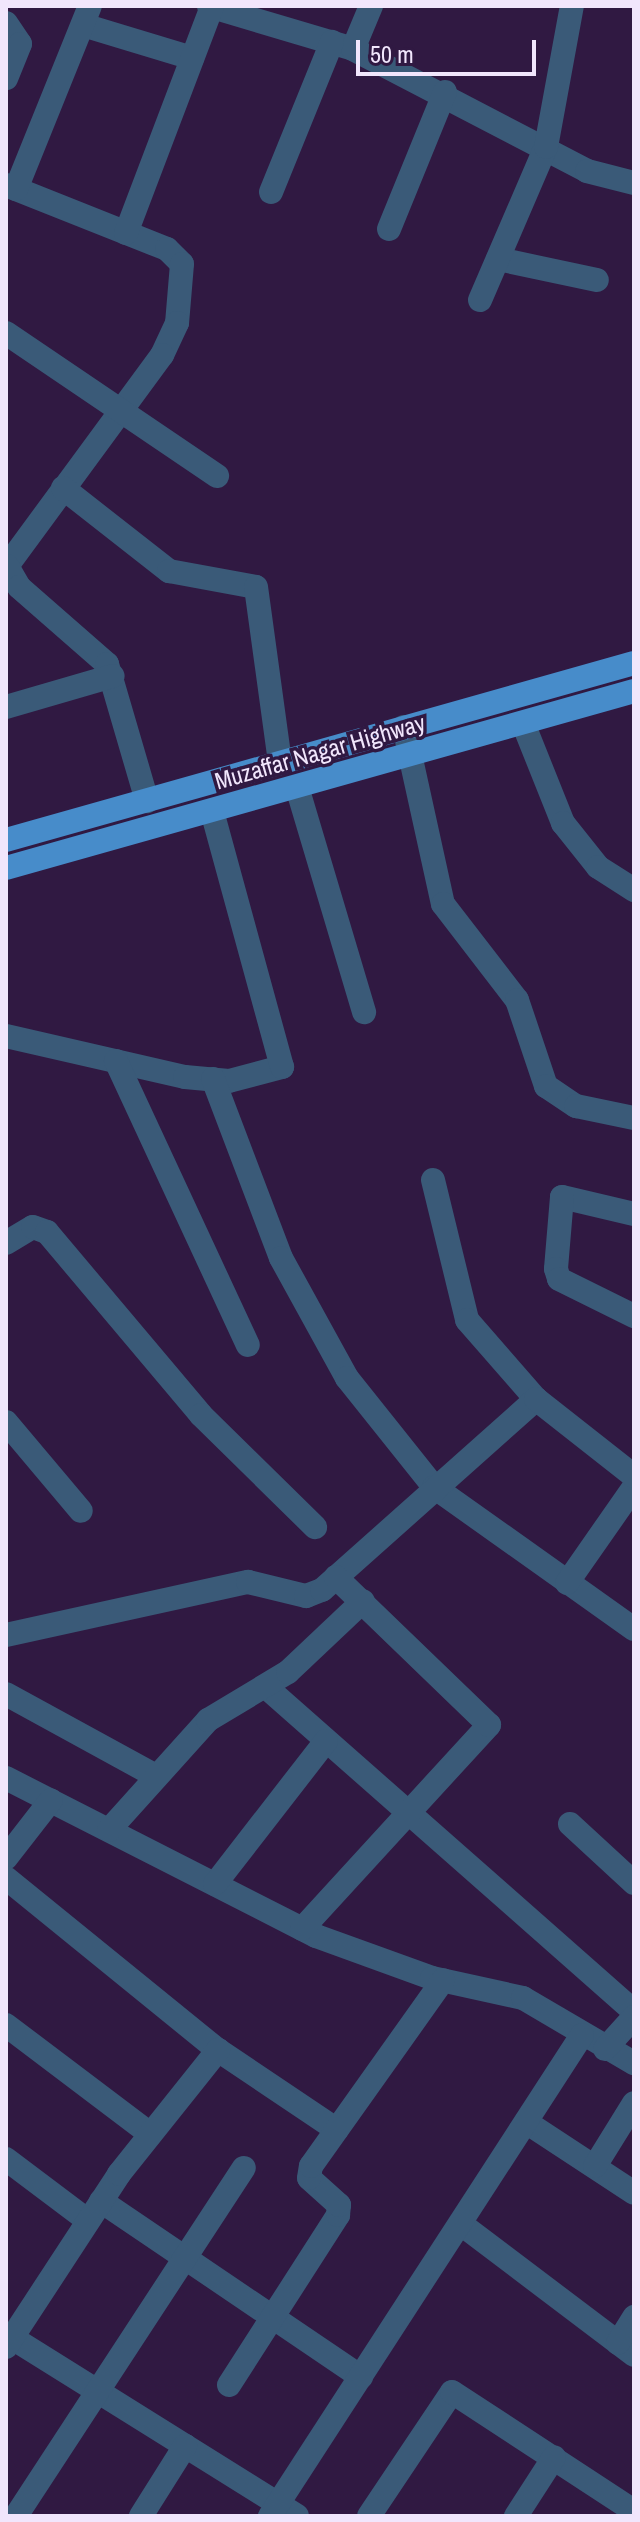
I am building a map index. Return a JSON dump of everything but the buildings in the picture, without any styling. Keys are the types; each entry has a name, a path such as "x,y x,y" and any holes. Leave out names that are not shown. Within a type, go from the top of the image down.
{"main road":[{"name":"Muzaffar Nagar Highway","path":"6,840 634,663"},
{"name":"Muzaffar Nagar Highway","path":"6,868 634,691"}],"street":[{"path":"126,233 211,6 343,46 445,92 587,171 634,183"},
{"path":"271,192 343,46 371,6"},
{"path":"480,300 546,147 572,6"},
{"path":"147,801 113,676 86,642 9,576 10,556 119,416 162,355 184,291 178,256 11,187 87,16 192,58"},
{"path":"6,23 20,55 6,78"},
{"path":"389,229 445,92"},
{"path":"498,259 597,280"},
{"path":"6,333 119,416 217,476"},
{"path":"63,488 169,571 256,587 280,763"},
{"path":"6,707 113,676"},
{"path":"523,723 563,823 598,867 634,890"},
{"path":"404,727 443,904 517,1000 546,1086 576,1106 634,1118"},
{"path":"297,787 364,1012"},
{"path":"6,1036 213,1079 265,1077 285,1059 212,811"},
{"path":"116,1061 248,1345"},
{"path":"213,1079 312,1324 434,1487 634,1629"},
{"path":"433,1180 467,1320 536,1399 634,1476"},
{"path":"634,1214 562,1197 556,1275 634,1316"},
{"path":"6,1243 33,1227 47,1232 201,1415 315,1527"},
{"path":"6,1635 248,1582 306,1596 336,1577 536,1399"},
{"path":"6,1422 81,1511"},
{"path":"567,1583 634,1487"},
{"path":"302,1929 489,1719 336,1577"},
{"path":"109,1830 208,1720 266,1687 363,1601"},
{"path":"266,1687 634,2015 605,2049"},
{"path":"6,1694 156,1776"},
{"path":"215,1884 326,1741"},
{"path":"6,1778 302,1929 443,1980 523,1998 605,2049 634,2063"},
{"path":"6,1858 51,1800"},
{"path":"570,1824 632,1879"},
{"path":"6,1878 218,2050 337,2130"},
{"path":"229,2385 340,2210 309,2178 337,2130 443,1980"},
{"path":"6,2025 150,2134"},
{"path":"218,2050 94,2210 8,2340 185,2446 282,2512 361,2377 582,2035"},
{"path":"595,2166 634,2103"},
{"path":"526,2122 634,2193"},
{"path":"6,2159 183,2257 361,2377"},
{"path":"16,2516 94,2391 244,2168"},
{"path":"461,2224 626,2349 634,2317"},
{"path":"369,2516 452,2392 634,2511"},
{"path":"141,2516 185,2446"},
{"path":"516,2516 554,2457"}]}
